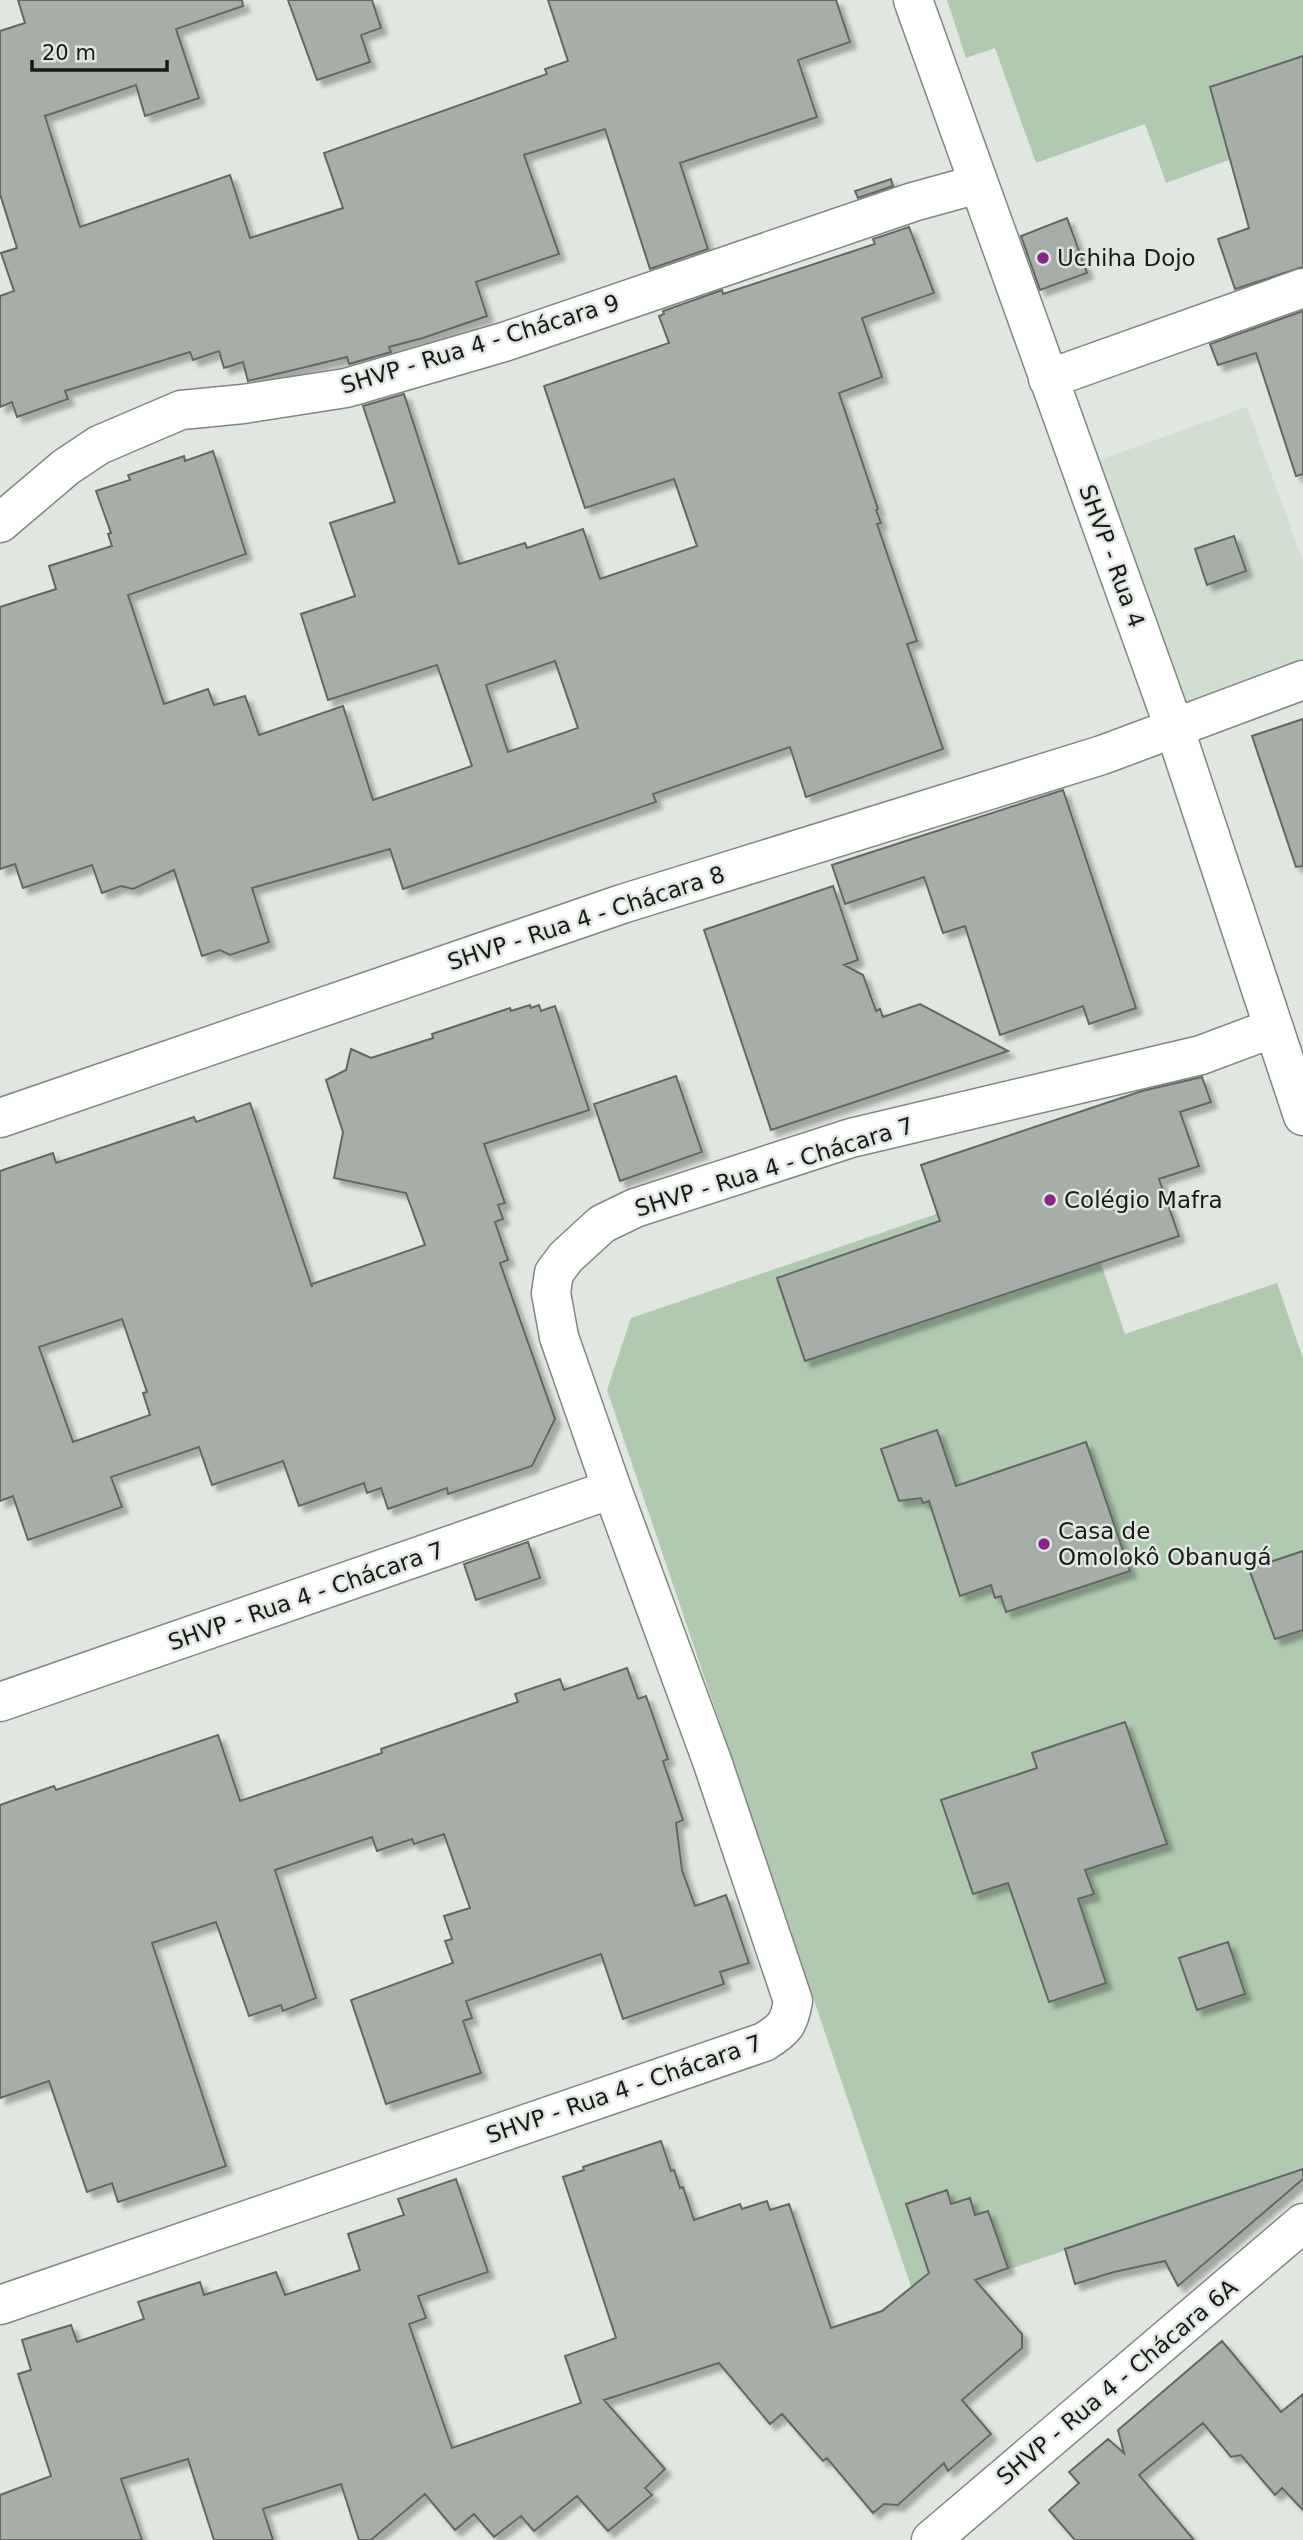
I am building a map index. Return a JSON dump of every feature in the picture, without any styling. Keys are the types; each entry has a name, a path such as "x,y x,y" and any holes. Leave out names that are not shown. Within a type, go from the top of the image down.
{"street":[{"name":"SHVP - Rua 4","path":"913,0 1174,727 1303,1116"},
{"name":"SHVP - Rua 4 - Chácara 9","path":"0,523 66,467 99,445 181,411 346,388 504,342 913,202 978,184"},
{"path":"1048,379 1303,288"},
{"name":"SHVP - Rua 4 - Chácara 8","path":"0,1118 622,904 1102,755 1303,680"},
{"name":"SHVP - Rua 4 - Chácara 7","path":"0,2305 764,2042 779,2032 789,2021 793,2001 712,1761 559,1337 551,1293 554,1273 566,1257 601,1224 635,1208 851,1138 1201,1055 1273,1028"},
{"name":"SHVP - Rua 4 - Chácara 7","path":"0,1702 612,1489"},
{"name":"SHVP - Rua 4 - Chácara 6A","path":"931,2540 1303,2223"}],"shaded area":[{"path":"1247,407 1303,561 1303,680 1174,727 1080,467"}],"green space":[{"path":"947,0 1303,0 1303,133 1166,183 1145,124 1036,163 995,48 966,58"},
{"path":"1069,1169 1125,1334 1277,1283 1303,1358 1303,2169 916,2301 607,1390 631,1318"}],"building":[{"path":"18,0 242,0 243,6 176,29 199,98 145,116 136,85 45,116 80,227 230,175 250,238 343,208 324,153 547,74 545,69 568,61 548,0 836,0 850,42 798,60 817,117 680,163 708,249 650,269 605,129 524,155 559,254 476,282 487,316 389,347 391,352 349,364 347,357 248,381 243,362 224,368 219,351 193,360 190,352 65,391 68,399 17,417 12,402 0,407 0,296 14,291 1,253 17,248 0,194 0,31 25,23"},
{"path":"288,0 372,0 381,28 361,35 370,62 317,80"},
{"path":"1303,56 1303,267 1235,289 1218,239 1249,228 1210,87"},
{"path":"891,179 893,186 858,198 855,191"},
{"name":"Uchiha Dojo","path":"1067,218 1087,273 1040,290 1021,236"},
{"path":"909,227 934,293 862,318 882,377 839,393 878,509 876,510 881,523 877,524 917,641 907,644 943,749 806,797 790,747 653,794 656,802 403,889 390,849 252,888 269,942 230,955 220,950 202,956 174,870 133,889 121,886 102,893 92,865 23,888 15,864 0,869 0,607 56,589 49,566 112,546 108,534 111,533 96,491 130,480 128,475 184,456 185,461 213,451 246,554 128,595 164,704 208,689 214,705 245,696 259,735 343,706 373,800 472,766 437,665 328,700 301,614 355,596 330,523 395,502 363,406 404,394 459,564 525,543 527,548 583,529 600,579 697,546 674,479 585,508 544,386 669,343 659,316 664,314 663,311 722,290 723,294 875,244 873,239","holes":["555,661 578,728 508,752 486,685"]},
{"path":"1303,311 1303,474 1296,476 1256,353 1218,365 1210,344"},
{"path":"1234,536 1246,571 1207,585 1195,549"},
{"path":"1303,719 1303,866 1296,867 1252,736"},
{"path":"1063,790 1136,1008 1089,1024 1083,1006 1000,1035 965,926 943,933 924,877 845,904 832,865"},
{"path":"833,886 858,960 844,965 863,975 876,1011 880,1009 883,1017 920,1004 1008,1051 771,1130 704,930"},
{"path":"530,1005 531,1008 539,1005 541,1011 555,1006 589,1110 484,1144 505,1203 498,1205 503,1219 495,1222 508,1260 500,1263 555,1419 532,1466 448,1494 447,1488 388,1509 381,1488 367,1493 364,1483 299,1506 283,1461 212,1485 199,1447 111,1477 122,1507 28,1540 13,1496 0,1501 0,1171 53,1153 56,1163 194,1117 196,1122 250,1103 312,1287 312,1284 425,1245 406,1193 334,1178 343,1132 326,1080 346,1070 351,1049 371,1058 433,1038 432,1034 510,1008 511,1011","holes":["122,1319 147,1392 143,1393 150,1415 73,1442 39,1347"]},
{"path":"676,1076 702,1152 620,1181 594,1104"},
{"name":"Colégio Mafra","path":"1202,1077 1211,1102 1180,1112 1199,1166 1159,1179 1179,1236 805,1361 777,1278 940,1221 921,1165 1142,1091"},
{"path":"937,1430 956,1486 1086,1442 1130,1571 1006,1612 1001,1596 995,1598 991,1585 960,1596 929,1501 923,1503 921,1498 899,1501 881,1449"},
{"path":"528,1542 540,1578 476,1600 464,1564"},
{"path":"1303,1551 1303,1630 1275,1639 1249,1569"},
{"path":"627,1668 638,1699 646,1696 668,1759 663,1761 683,1820 676,1823 682,1870 695,1906 726,1895 749,1963 720,1972 724,1984 623,2019 601,1954 466,2001 472,2018 463,2021 481,2073 386,2104 351,2000 453,1963 445,1941 452,1939 444,1916 470,1908 444,1834 414,1844 412,1839 377,1851 372,1837 275,1870 316,1998 283,2011 281,2005 249,2016 216,1922 152,1943 226,2166 118,2202 112,2183 87,2192 49,2081 0,2098 0,1805 54,1786 56,1790 218,1735 240,1801 382,1753 381,1749 518,1702 515,1694 560,1679 564,1690"},
{"path":"1125,1722 1167,1844 1085,1870 1094,1894 1078,1899 1106,1983 1049,2002 1008,1883 973,1894 941,1800 1037,1768 1032,1753"},
{"path":"1228,1942 1245,1994 1197,2010 1179,1958"},
{"path":"661,2141 671,2171 674,2170 680,2188 683,2187 694,2220 740,2204 742,2209 767,2201 770,2210 789,2204 831,2328 882,2311 929,2273 906,2204 947,2190 951,2204 970,2198 975,2215 988,2211 1008,2268 975,2280 1022,2334 1022,2348 962,2400 991,2434 948,2471 944,2463 898,2505 884,2504 873,2513 827,2458 823,2461 782,2414 770,2424 719,2363 604,2400 665,2469 645,2488 652,2495 608,2531 577,2496 534,2531 521,2516 494,2537 474,2514 455,2530 425,2494 371,2540 359,2540 341,2484 263,2509 273,2540 214,2540 188,2459 121,2479 142,2540 0,2540 0,2495 51,2476 18,2374 31,2370 22,2340 71,2325 77,2342 144,2319 138,2302 200,2282 204,2295 276,2272 285,2295 360,2270 348,2234 404,2215 398,2199 456,2179 488,2272 418,2296 426,2318 409,2324 452,2448 581,2403 565,2356 616,2338 563,2177 584,2170 583,2167"},
{"path":"1303,2169 1303,2179 1178,2286 1165,2261 1075,2284 1065,2249"},
{"path":"1222,2341 1281,2412 1303,2394 1303,2510 1282,2488 1275,2495 1241,2455 1231,2457 1203,2423 1139,2475 1194,2540 1075,2540 1049,2510 1079,2483 1069,2472 1108,2439 1124,2453 1118,2430"}],"place":[{"name":"Uchiha Dojo","path":"1043,258"},
{"name":"Colégio Mafra","path":"1050,1200"},
{"name":"Casa de Omolokô Obanugá","path":"1044,1544"}]}
